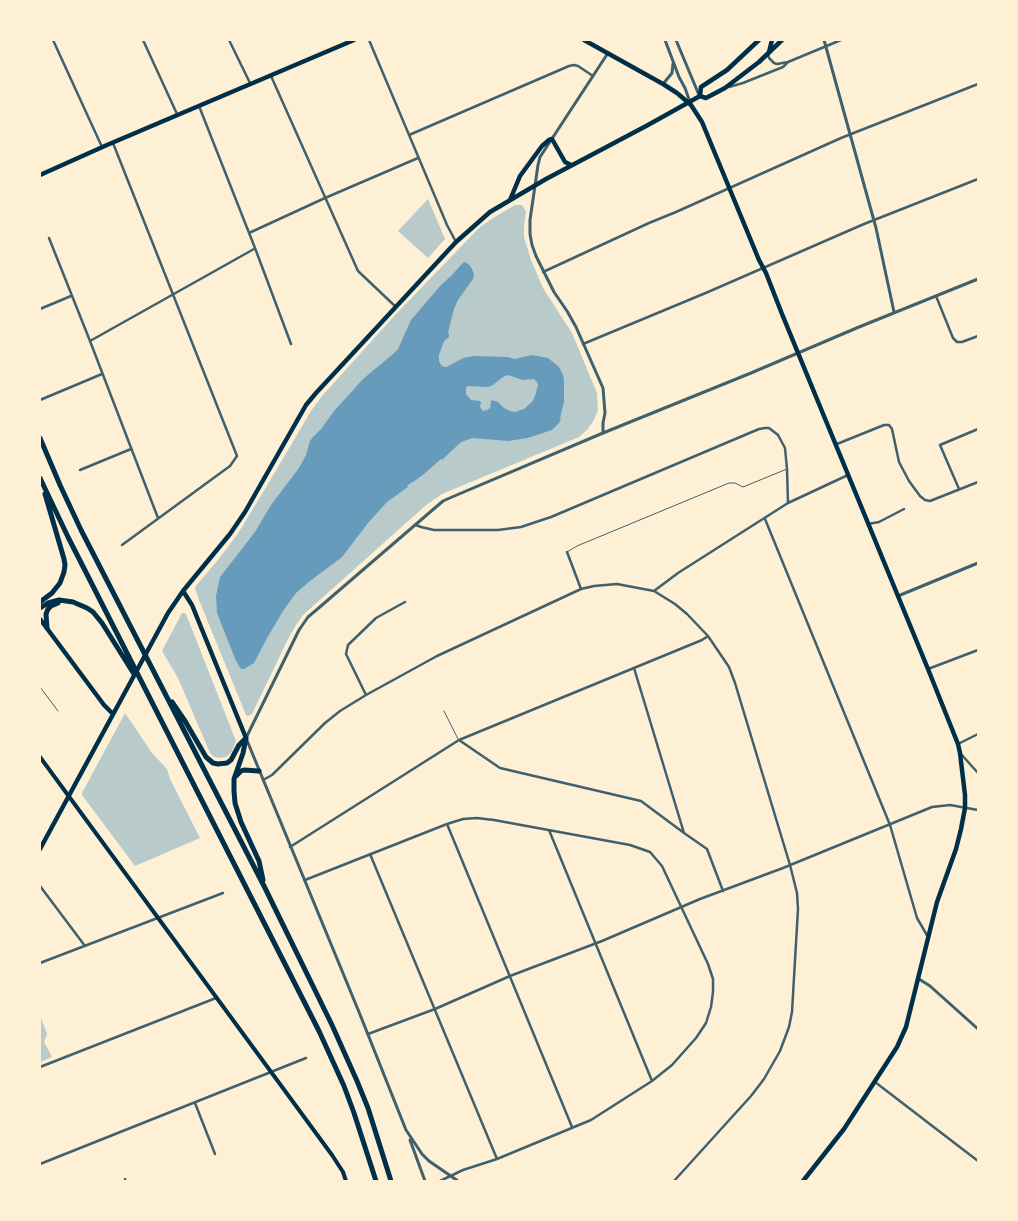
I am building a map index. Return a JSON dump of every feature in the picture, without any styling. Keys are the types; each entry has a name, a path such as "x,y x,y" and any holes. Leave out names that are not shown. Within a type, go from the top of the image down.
{"highway":[{"path":"40,438 74,515 265,888 332,1024 357,1081 378,1138 391,1181"},
{"path":"40,478 65,565 60,583 52,593 40,602"},
{"path":"40,478 150,700 319,1031 351,1104 376,1181"},
{"path":"40,608 53,601 73,602 87,608 98,617 150,700"},
{"path":"47,628 46,614 51,606 61,602 73,602"},
{"path":"159,683 185,721 206,757 213,763 222,764 231,760 239,745 246,738"},
{"path":"246,738 243,754 234,779 235,803 241,822 259,861 265,888"},
{"path":"234,779 241,771 259,770"}],"main road":[{"path":"40,175 354,40"},
{"path":"584,40 677,93 691,105 702,122 764,268 928,669 960,753 965,808 956,850 938,902 910,1016 903,1037 840,1134 803,1181"},
{"path":"700,96 702,87 727,70 759,40"},
{"path":"768,54 772,40"},
{"path":"40,849 168,613 183,591 235,527 306,405 316,393 456,242 490,212 535,185 700,96 706,98 725,88 768,54 782,40"},
{"path":"510,200 520,176 542,146 552,139 565,162 571,166"},
{"path":"183,591 190,600 246,738"},
{"path":"40,619 104,705 114,714"},
{"path":"40,757 332,1155 343,1172 346,1181"}],"street":[{"path":"53,40 102,147"},
{"path":"143,40 178,115"},
{"path":"229,40 251,84"},
{"path":"369,40 450,234 456,242"},
{"path":"665,40 691,105"},
{"path":"676,40 700,96"},
{"path":"824,40 874,220 894,312"},
{"path":"768,54 774,63 788,62 841,40"},
{"path":"603,432 605,413 603,388 572,319 543,272 532,246 530,220 540,157 608,53"},
{"path":"664,84 672,74 672,60"},
{"path":"725,88 760,77 783,67 788,62"},
{"path":"409,135 569,66 578,66 593,76"},
{"path":"271,76 358,271 396,307"},
{"path":"543,272 849,135 978,84"},
{"path":"199,106 255,248 290,344"},
{"path":"113,142 237,456 230,466 122,545"},
{"path":"249,233 324,198 418,158"},
{"path":"583,344 874,220 978,179"},
{"path":"48,238 158,518"},
{"path":"90,341 255,248"},
{"path":"426,1181 368,1034 246,738 299,630 308,617 436,506 452,497 603,432 978,279"},
{"path":"40,309 71,296"},
{"path":"936,296 953,338 957,342 978,336"},
{"path":"40,400 102,374"},
{"path":"835,445 884,425 889,425 892,428 899,462 909,481 925,500 930,501 978,482"},
{"path":"415,524 421,528 434,530 498,530 521,527 551,517 765,428 774,430 783,444 787,469 788,503"},
{"path":"960,489 940,445 978,429"},
{"path":"80,470 131,449"},
{"path":"654,591 788,503 848,475"},
{"path":"868,524 879,522 904,510"},
{"path":"765,519 890,825 917,918 928,938"},
{"path":"567,552 581,589"},
{"path":"898,596 978,563"},
{"path":"263,780 272,774 340,711 366,695 437,656 581,589 617,584 654,591 687,614 708,636 729,667 790,865 797,893 798,909 792,1012 784,1044 764,1079 674,1181"},
{"path":"366,695 346,654 348,645 376,618 405,602"},
{"path":"290,846 459,740 708,636"},
{"path":"928,669 978,650"},
{"path":"634,668 684,832"},
{"path":"958,744 978,734"},
{"path":"459,740 500,768 641,801 707,849 723,891"},
{"path":"960,753 978,773"},
{"path":"368,1034 435,1009 510,976 932,807 950,805 978,810"},
{"path":"305,880 463,819 477,818 630,845 650,852 662,866 708,964 713,979 713,986 711,1007 706,1022 696,1038 672,1065 652,1081 591,1120 497,1159 463,1170 440,1181"},
{"path":"447,824 572,1127"},
{"path":"549,830 652,1081"},
{"path":"370,854 497,1159"},
{"path":"40,886 85,946"},
{"path":"40,963 223,893"},
{"path":"919,979 930,986 978,1029"},
{"path":"40,1068 216,998"},
{"path":"40,1164 306,1058"},
{"path":"875,1082 978,1161"},
{"path":"195,1103 215,1154"},
{"path":"406,1130 422,1154 458,1181"}],"lane":[{"path":"567,552 577,546 729,483 743,486 787,469"},
{"path":"40,686 58,711"},
{"path":"444,711 459,740"}],"shaded area":[{"path":"428,199 445,239 428,258 398,231"},
{"path":"515,205 522,205 526,211 524,237 531,260 543,288 572,333 597,393 598,410 594,420 579,437 442,494 425,506 303,615 288,639 252,714 246,715 199,600 196,586 237,535 311,411 322,396 396,314 479,228"},
{"path":"182,613 186,614 236,741 231,753 226,757 214,757 210,753 178,678 162,651"},
{"path":"125,713 152,753 167,769 170,779 200,838 135,866 82,795"},
{"path":"40,1018 47,1034 44,1042 52,1057 40,1062"}],"water":[{"path":"464,262 471,267 474,274 473,279 454,309 448,333 449,337 444,341 439,355 441,365 447,367 463,358 474,356 508,357 514,359 532,355 548,358 559,367 563,375 564,402 559,423 552,430 528,438 508,441 473,438 461,442 442,460 387,502 342,557 296,593 283,611 254,663 241,669 217,613 216,596 220,577 255,532 271,505 299,468 313,437 363,379 398,349 411,320","holes":["508,375 523,380 534,379 538,385 532,402 524,409 515,412 504,408 498,402 492,400 490,408 483,411 480,407 481,402 471,400 466,394 468,386 488,387"]}]}
